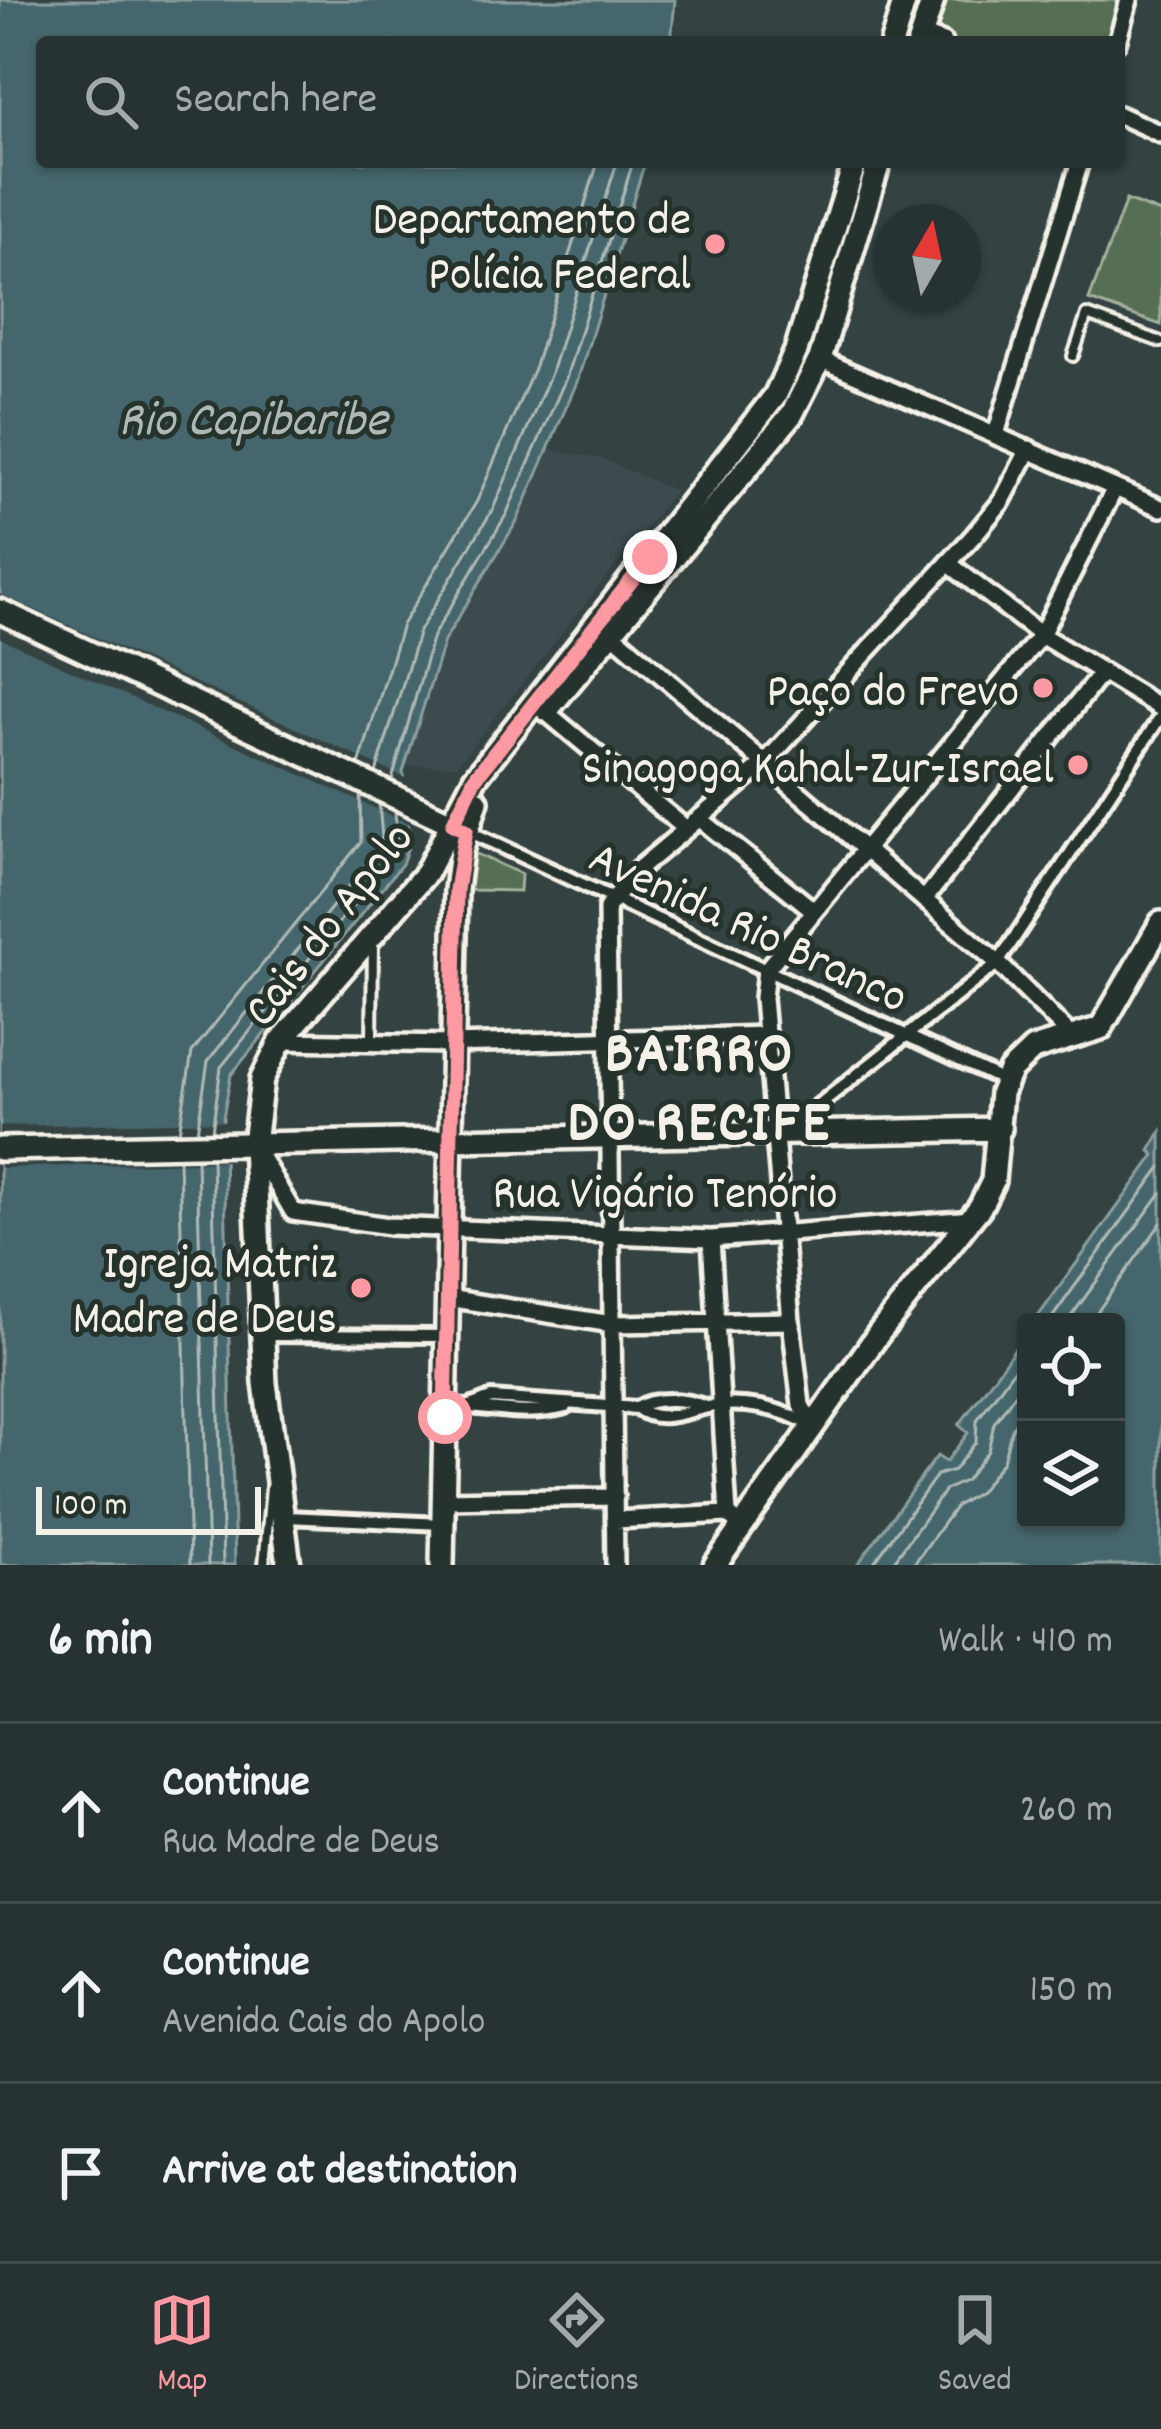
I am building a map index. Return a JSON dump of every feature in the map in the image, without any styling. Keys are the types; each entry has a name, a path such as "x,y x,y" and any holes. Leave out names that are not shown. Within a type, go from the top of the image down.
{"main road":[{"path":"894,36 905,0"},
{"path":"928,36 933,0"},
{"path":"442,1565 460,827 475,778 775,396 796,352 853,168"},
{"path":"460,827 485,787 792,414 820,358 878,168"},
{"path":"0,611 460,827"},
{"name":"Cais do Apolo","path":"289,1565 244,1144 262,1078 281,1041 460,827"},
{"path":"715,1565 735,1522 973,1219 993,1180 1004,1082 1024,1055 1102,1028 1161,923"},
{"path":"0,1149 1000,1129"}],"street":[{"path":"1119,36 1129,0"},
{"path":"1125,118 1161,134"},
{"path":"997,434 1078,168"},
{"path":"820,358 1161,508"},
{"path":"615,1565 612,1136 605,922 612,898 764,764 1002,501 1029,449"},
{"path":"811,1426 801,1405 791,1321 782,1131 767,1035 766,970 1041,635 1114,490"},
{"path":"782,1131 998,963 1161,712 1041,635 948,563"},
{"path":"613,634 998,963 1072,1037"},
{"path":"924,900 1102,672"},
{"path":"546,712 813,910"},
{"name":"Avenida Rio Branco","path":"460,827 1004,1082"},
{"path":"281,1041 452,1044 767,1035"},
{"name":"Rua Vigário Tenório","path":"244,1144 293,1212 388,1226 711,1239 973,1219"},
{"path":"614,1520 735,1522 713,1407 711,1239"},
{"path":"447,1298 612,1324 791,1321"},
{"path":"261,1335 446,1336"},
{"path":"445,1406 525,1413 572,1406 613,1407 637,1408 645,1414 693,1415 713,1407 790,1412 811,1426"},
{"path":"443,1500 615,1497"},
{"path":"286,1517 443,1524"}],"lane":[{"path":"1073,356 1087,315 1161,341"},
{"path":"372,1042 374,935"},
{"path":"264,1565 265,1519 279,1463"}],"shaded area":[{"path":"545,449 602,459 675,491 457,765 405,766 444,641 517,521"}],"green space":[{"path":"938,0 1126,0 1115,36 947,36 935,28"},
{"path":"1126,200 1161,213 1161,325 1089,300"},
{"path":"472,852 521,874 520,891 469,890"}],"water":[{"name":"Rio Capibaribe","path":"0,0 675,0 672,36 36,36 36,168 643,168 577,382 517,521 444,641 403,772 410,841 402,864 231,1075 223,1117 235,1565 0,1565"},
{"path":"1161,1132 1161,1565 857,1565 937,1456 946,1462 968,1433 959,1425 1017,1345 1017,1529 1125,1529 1125,1313 1041,1313 1155,1155 1150,1151"}],"pier":[{"path":"0,594 410,780 414,826 0,638"},
{"path":"226,1121 227,1161 0,1168 0,1126"}],"place":[{"name":"Departamento de Polícia Federal","path":"715,244"},
{"name":"Paço do Frevo","path":"1043,688"},
{"name":"Sinagoga Kahal-Zur-Israel","path":"1078,765"},
{"name":"Igreja Matriz Madre de Deus","path":"361,1288"}],"district":[{"name":"BAIRRO DO RECIFE","path":"700,1084"}],"route":[{"path":"445,1417 456,890 466,830 453,824 475,778 650,557"}]}
